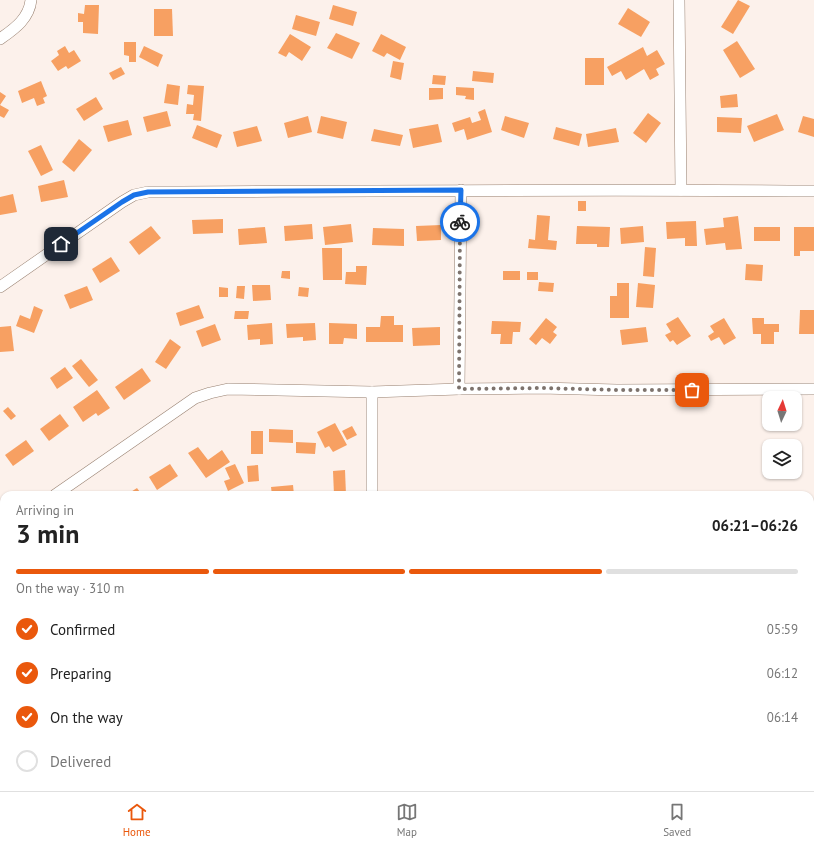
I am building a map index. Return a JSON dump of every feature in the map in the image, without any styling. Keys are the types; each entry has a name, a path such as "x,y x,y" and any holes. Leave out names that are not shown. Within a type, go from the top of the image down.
{"street":[{"path":"0,39 10,33 23,20 29,12 32,0"},
{"path":"679,0 681,190"},
{"path":"459,389 461,190"},
{"path":"0,287 122,202 134,195 148,192 461,190 814,191"},
{"path":"61,491 195,398 228,389 372,392 541,388 617,390 814,389"},
{"path":"372,392 372,491"}],"building":[{"path":"738,0 750,6 733,34 721,27"},
{"path":"85,5 99,5 98,34 83,33 83,22 78,22 78,13 84,14"},
{"path":"333,5 357,12 353,26 329,19"},
{"path":"628,8 650,22 641,37 618,24"},
{"path":"154,9 172,9 173,36 154,36"},
{"path":"296,15 320,22 316,36 292,29"},
{"path":"336,33 360,43 352,59 327,48"},
{"path":"290,34 311,47 302,61 289,52 286,57 278,53"},
{"path":"381,34 406,47 400,60 387,53 384,57 372,51"},
{"path":"737,41 755,69 740,78 723,50"},
{"path":"124,42 136,42 136,62 129,62 129,56 124,55"},
{"path":"65,46 69,53 74,50 81,61 68,69 66,66 58,71 51,61 59,55 57,51"},
{"path":"144,46 163,55 158,67 139,57"},
{"path":"643,47 647,56 657,50 665,64 656,69 659,75 650,80 644,69 626,80 621,71 612,76 607,67"},
{"path":"585,58 604,58 604,85 585,85"},
{"path":"393,61 404,63 401,80 390,77"},
{"path":"121,67 125,74 113,80 109,73"},
{"path":"473,71 494,73 493,83 472,81"},
{"path":"433,75 446,76 445,85 432,84"},
{"path":"41,81 47,96 43,98 45,103 37,106 34,98 22,103 18,91"},
{"path":"167,84 180,86 178,105 164,103"},
{"path":"188,85 204,86 201,121 193,120 194,114 186,114 187,104 193,105 194,95 187,94"},
{"path":"456,87 474,88 474,100 465,99 466,96 456,95"},
{"path":"429,88 443,88 443,99 429,100"},
{"path":"0,92 6,96 0,105"},
{"path":"737,94 738,107 721,108 720,96"},
{"path":"96,97 103,109 84,121 76,109"},
{"path":"0,105 9,110 4,118 0,116"},
{"path":"485,109 492,132 467,140 464,129 455,132 452,123 470,117 472,123 481,120 478,112"},
{"path":"167,111 171,126 147,132 143,117"},
{"path":"648,113 661,123 646,143 633,133"},
{"path":"777,114 784,130 754,142 747,126"},
{"path":"308,116 312,132 288,138 284,123"},
{"path":"321,116 347,122 343,139 317,133"},
{"path":"505,116 529,123 524,138 501,130"},
{"path":"803,116 814,119 814,137 798,132"},
{"path":"717,117 742,118 741,133 717,132"},
{"path":"128,120 132,135 108,142 103,126"},
{"path":"438,124 442,142 413,148 409,129"},
{"path":"197,125 222,135 217,148 192,138"},
{"path":"257,126 262,141 237,147 233,132"},
{"path":"556,127 582,134 579,146 553,139"},
{"path":"616,128 619,142 588,147 586,134"},
{"path":"374,129 403,135 400,146 371,141"},
{"path":"79,139 92,150 74,172 62,162"},
{"path":"41,145 53,170 41,176 28,151"},
{"path":"64,180 68,197 41,202 38,186"},
{"path":"13,194 17,212 0,215 0,197"},
{"path":"578,201 586,201 586,211 578,211"},
{"path":"537,215 550,216 548,240 557,241 556,250 528,248 529,239 535,240"},
{"path":"738,216 742,249 726,250 725,243 706,245 704,229 724,227 723,218"},
{"path":"223,219 223,233 193,234 192,220"},
{"path":"696,221 697,246 685,246 685,238 667,239 666,222"},
{"path":"312,224 313,239 285,241 284,226"},
{"path":"351,224 353,242 325,245 323,227"},
{"path":"441,225 441,240 417,241 416,226"},
{"path":"151,226 161,238 139,255 129,242"},
{"path":"577,226 610,227 609,247 597,247 597,244 576,244"},
{"path":"643,226 644,242 621,244 620,228"},
{"path":"265,227 267,243 239,245 238,229"},
{"path":"754,227 780,227 780,241 754,241"},
{"path":"794,227 814,227 814,251 800,251 800,256 794,256"},
{"path":"373,228 404,229 404,246 372,245"},
{"path":"645,247 656,248 654,277 643,276"},
{"path":"322,248 342,248 342,280 323,280"},
{"path":"111,257 120,271 100,283 92,269"},
{"path":"746,264 763,265 762,281 745,280"},
{"path":"356,266 367,266 366,285 345,284 346,272 356,272"},
{"path":"282,271 290,271 290,279 281,278"},
{"path":"503,271 520,271 520,280 503,280"},
{"path":"527,272 538,272 538,280 527,280"},
{"path":"539,282 554,283 553,292 538,291"},
{"path":"617,283 629,283 629,318 610,318 610,296 617,296"},
{"path":"638,283 655,285 653,308 636,307"},
{"path":"252,285 270,285 271,300 253,301"},
{"path":"87,286 93,300 70,309 64,295"},
{"path":"237,286 245,286 244,299 236,298"},
{"path":"219,287 228,288 228,297 219,297"},
{"path":"299,287 309,288 308,297 298,296"},
{"path":"199,305 204,318 180,326 176,313"},
{"path":"34,306 43,310 34,333 16,326 20,315 30,319"},
{"path":"800,310 814,310 814,334 799,334"},
{"path":"235,311 249,311 248,319 234,319"},
{"path":"381,316 394,316 394,325 403,325 403,342 366,342 366,327 380,327"},
{"path":"678,317 691,336 677,345 673,340 670,342 665,335 671,332 666,324"},
{"path":"546,318 557,327 553,332 557,335 550,344 542,338 536,345 529,339"},
{"path":"724,318 736,338 724,345 719,337 711,341 708,336 714,332 710,326"},
{"path":"752,318 764,318 764,324 779,324 779,332 774,332 774,344 761,344 761,334 753,334"},
{"path":"492,321 521,322 520,332 513,332 512,344 500,344 501,334 491,334"},
{"path":"272,323 273,344 260,345 260,339 248,340 247,325"},
{"path":"315,323 316,340 303,341 303,337 287,338 286,324"},
{"path":"329,323 357,324 357,339 344,338 343,344 329,344"},
{"path":"215,324 221,340 202,347 196,331"},
{"path":"11,326 14,351 0,352 0,327"},
{"path":"440,327 440,345 413,346 412,328"},
{"path":"646,327 648,342 622,345 620,330"},
{"path":"170,339 181,347 166,369 155,362"},
{"path":"81,359 98,380 89,387 72,366"},
{"path":"65,367 73,378 57,389 50,378"},
{"path":"142,368 151,381 124,400 115,387"},
{"path":"97,390 110,408 98,416 96,413 83,422 73,407"},
{"path":"8,407 16,416 11,420 3,411"},
{"path":"60,414 69,426 49,441 40,429"},
{"path":"335,423 347,445 333,452 329,446 325,448 317,432"},
{"path":"352,426 357,435 347,440 342,431"},
{"path":"269,429 293,430 293,443 269,442"},
{"path":"251,431 263,431 263,454 251,454"},
{"path":"26,440 34,451 13,466 5,455"},
{"path":"296,442 316,443 315,454 296,453"},
{"path":"198,447 208,460 222,450 230,462 206,478 188,453"},
{"path":"170,464 178,476 157,490 149,477"},
{"path":"235,464 244,483 228,491 224,481 230,479 225,468"},
{"path":"258,465 259,481 248,482 247,466"},
{"path":"345,470 346,491 334,491 333,471"},
{"path":"293,485 294,491 272,491 271,487"},
{"path":"137,488 139,491 132,491"}],"way so far":[{"path":"460,222 459,389 541,388 692,390"}],"route":[{"path":"61,244 122,202 134,195 148,192 461,190 460,222"}]}
